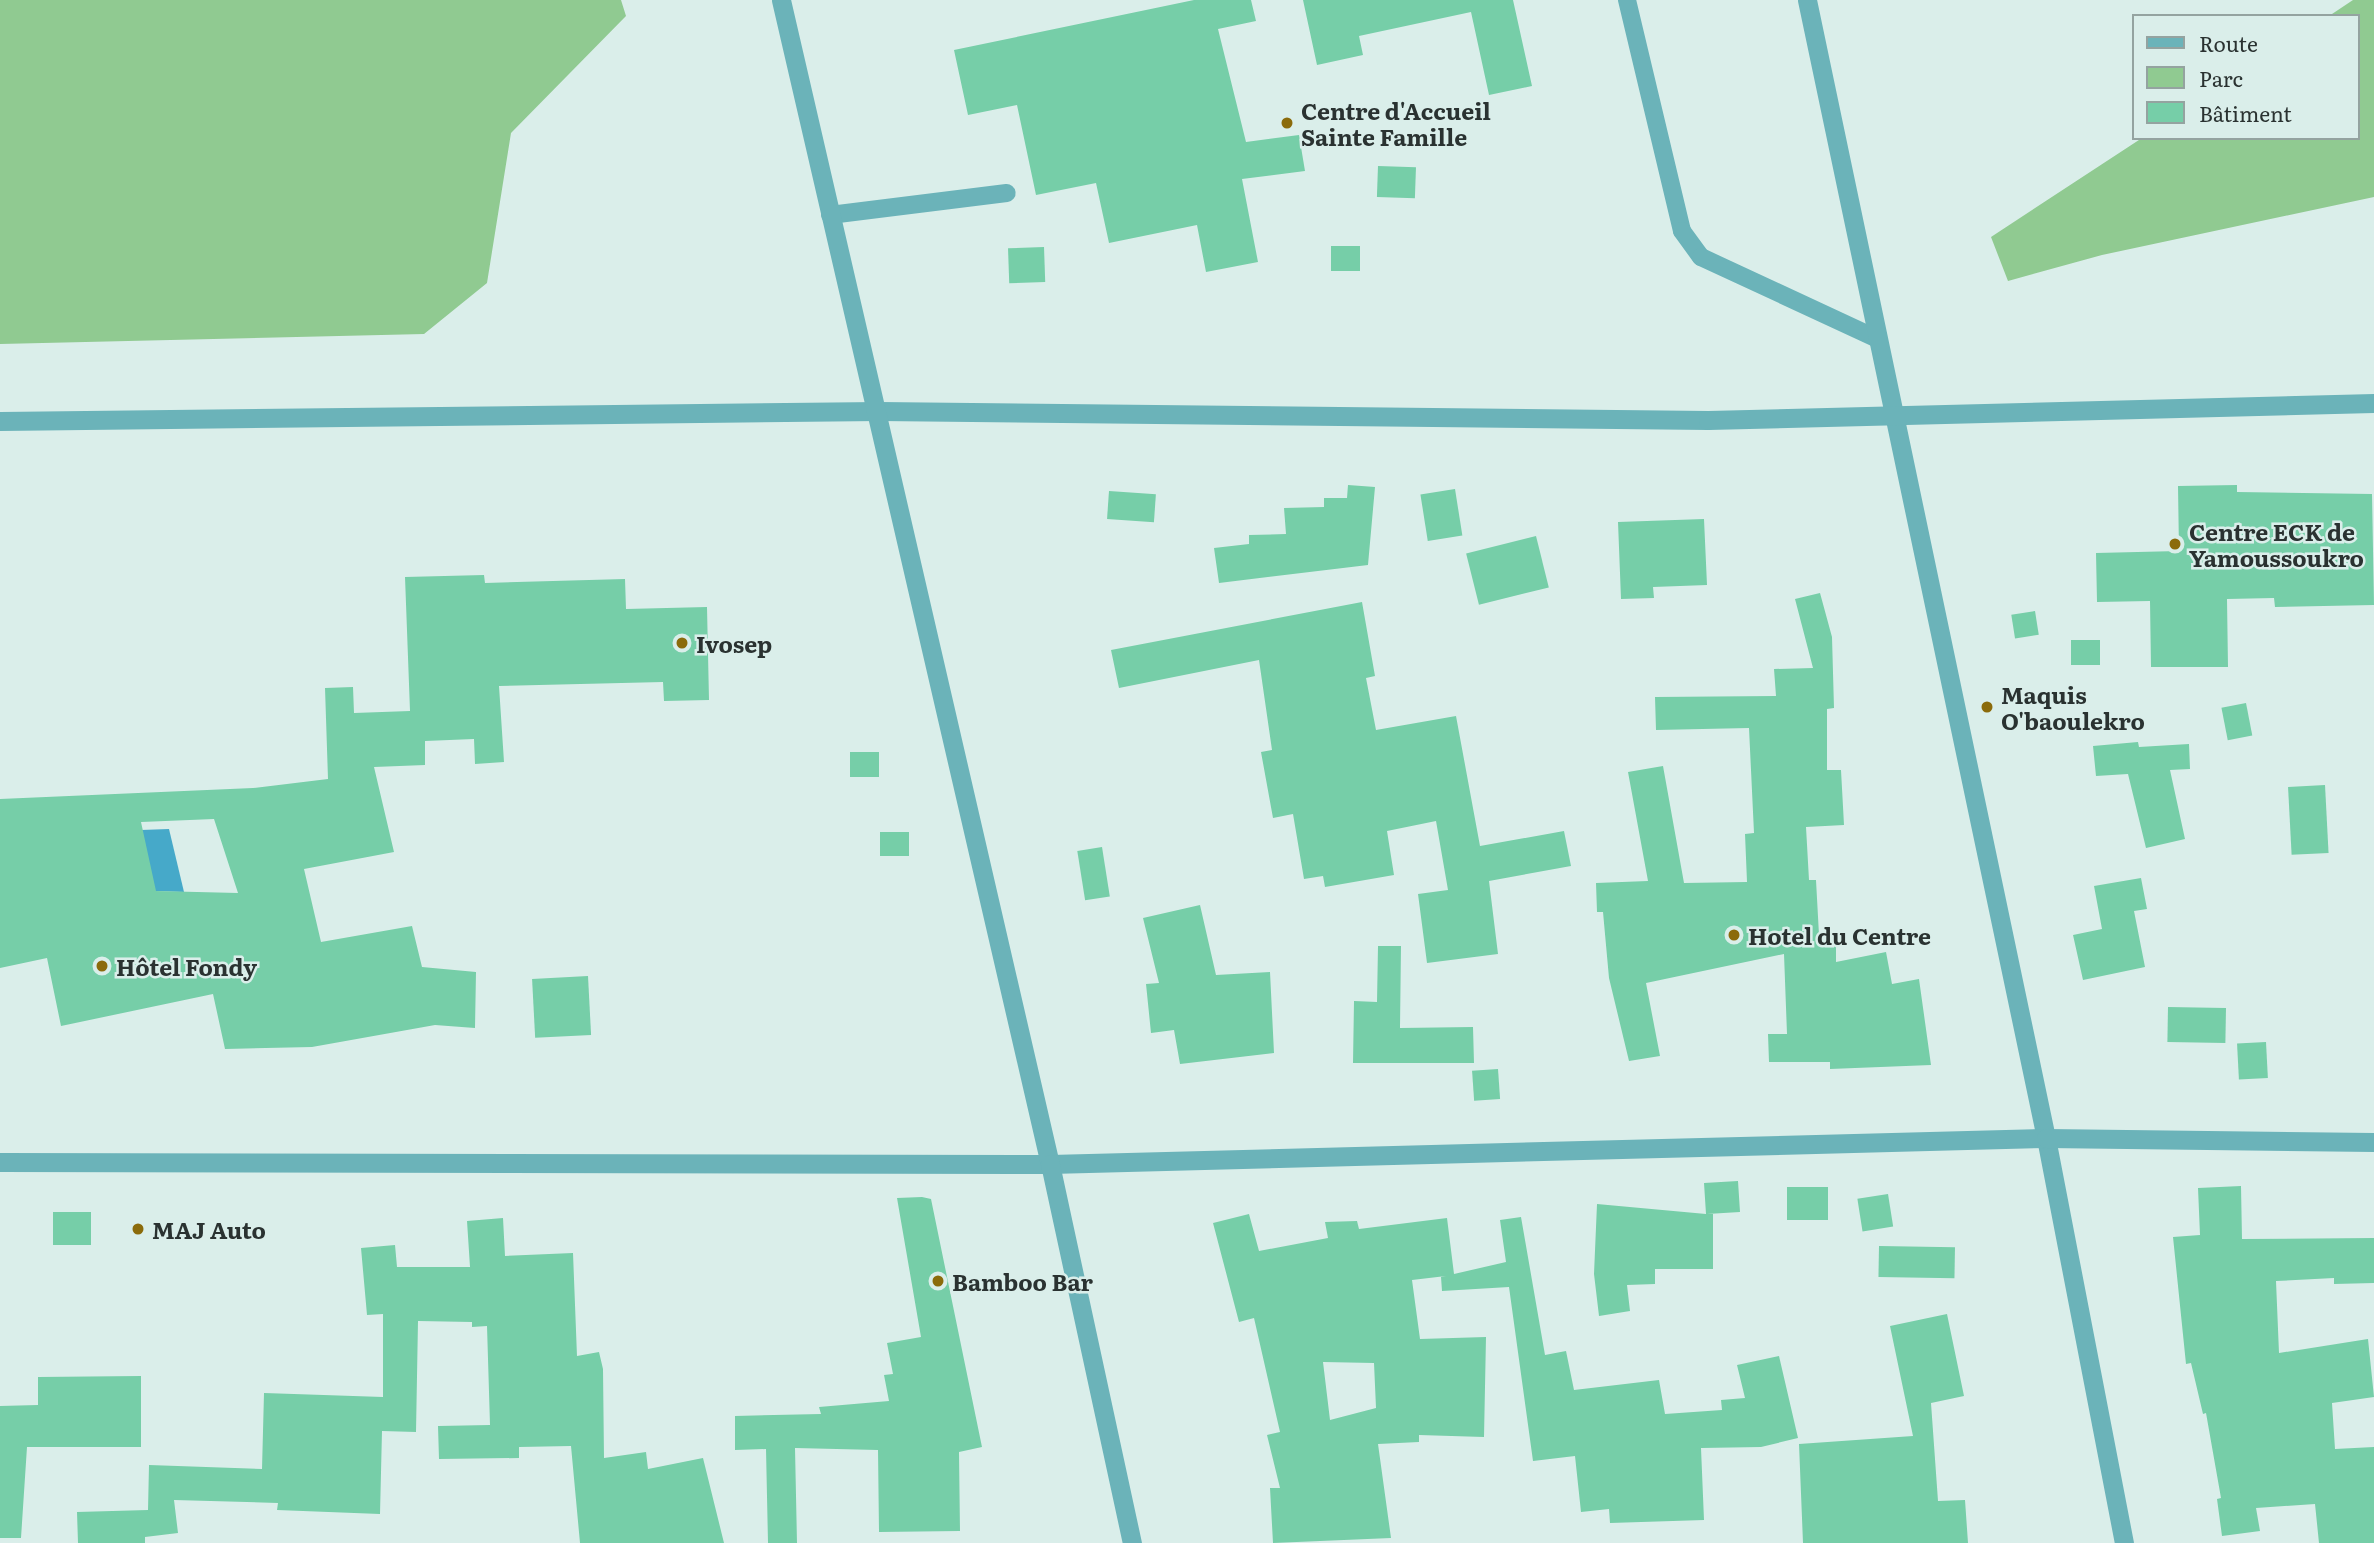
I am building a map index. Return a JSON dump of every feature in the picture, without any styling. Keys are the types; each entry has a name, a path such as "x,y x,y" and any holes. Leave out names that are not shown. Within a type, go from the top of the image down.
{"street":[{"path":"781,0 830,215 879,411 1050,1164 1132,1543"},
{"path":"1807,0 2046,1138 2124,1543"},
{"path":"0,421 879,411 1708,420 2374,403"},
{"path":"0,1161 1050,1164 2046,1138 2374,1142"}],"lane":[{"path":"1626,0 1682,232 1701,257 1878,339"},
{"path":"830,215 1007,193"}],"green space":[{"path":"0,0 621,0 626,16 511,133 487,283 424,334 0,344"},
{"path":"2353,0 2374,0 2374,197 2102,255 2008,281 1991,237 2139,140 2360,140 2360,14 2332,14"}],"water":[{"path":"169,829 184,892 155,891 141,830"}],"building":[{"path":"1194,0 1251,0 1256,21 1218,29 1246,142 1299,135 1305,171 1242,179 1258,262 1206,272 1197,225 1109,243 1096,183 1036,195 1017,105 968,115 954,50"},
{"path":"1303,0 1513,0 1532,86 1489,95 1471,12 1359,36 1363,55 1317,65"},
{"path":"1378,166 1416,167 1415,198 1377,197"},
{"path":"1331,246 1360,246 1360,271 1331,271"},
{"path":"1044,247 1045,282 1009,283 1008,248"},
{"path":"1348,485 1375,487 1368,565 1219,583 1214,548 1249,544 1249,535 1286,534 1284,508 1324,507 1324,498 1347,498"},
{"path":"2237,485 2237,492 2372,494 2374,605 2275,607 2274,598 2227,599 2228,667 2151,667 2150,601 2097,602 2096,553 2179,551 2178,486"},
{"path":"1455,489 1462,535 1428,541 1420,494"},
{"path":"1109,491 1156,494 1154,522 1107,519"},
{"path":"1704,519 1707,585 1653,587 1654,598 1621,599 1618,522"},
{"path":"1536,536 1549,587 1479,605 1466,553"},
{"path":"484,575 485,583 625,579 626,609 707,607 709,700 664,701 663,682 499,686 504,762 475,764 474,739 425,741 425,765 374,767 394,852 304,869 321,942 412,926 422,967 476,972 475,1028 435,1025 312,1047 225,1049 213,994 61,1026 47,958 0,968 0,799 253,788 328,779 325,688 353,687 354,713 410,711 405,577","holes":["214,819 238,893 156,891 141,822"]},
{"path":"1820,593 1832,637 1834,708 1827,709 1827,770 1841,770 1844,825 1806,827 1809,880 1816,880 1819,935 1836,935 1836,962 1886,952 1892,984 1919,979 1931,1065 1830,1069 1830,1062 1769,1062 1768,1034 1787,1034 1784,954 1646,983 1660,1056 1629,1061 1609,978 1603,912 1597,912 1596,883 1648,881 1628,772 1663,766 1684,883 1747,882 1745,834 1754,833 1749,728 1656,730 1655,697 1776,696 1774,669 1813,668 1795,599"},
{"path":"1362,602 1375,676 1366,678 1376,730 1456,716 1480,846 1564,831 1571,866 1489,881 1498,954 1427,963 1418,894 1448,890 1436,821 1387,831 1394,875 1325,887 1323,876 1304,879 1293,814 1273,818 1261,752 1272,750 1259,660 1119,688 1111,650"},
{"path":"2035,611 2039,635 2015,638 2011,615"},
{"path":"2071,640 2100,640 2100,665 2071,665"},
{"path":"2246,703 2252,735 2228,740 2221,708"},
{"path":"2138,742 2139,747 2189,744 2190,769 2170,770 2185,839 2146,848 2128,774 2096,776 2093,746"},
{"path":"850,752 879,752 879,777 850,777"},
{"path":"2325,785 2329,853 2292,855 2288,787"},
{"path":"880,832 909,832 909,856 880,856"},
{"path":"1102,847 1110,896 1085,900 1077,851"},
{"path":"2141,878 2147,909 2134,911 2145,967 2083,980 2073,935 2102,929 2094,886"},
{"path":"1200,905 1216,975 1270,972 1274,1053 1180,1064 1174,1030 1151,1033 1146,984 1159,983 1143,918"},
{"path":"1378,946 1401,946 1400,1028 1473,1027 1474,1063 1353,1063 1354,1001 1377,1002"},
{"path":"588,976 591,1035 535,1038 532,979"},
{"path":"2168,1007 2226,1008 2225,1043 2167,1042"},
{"path":"2266,1042 2268,1078 2239,1079 2237,1044"},
{"path":"1498,1069 1500,1099 1474,1101 1472,1071"},
{"path":"1738,1181 1740,1212 1707,1214 1713,1214 1713,1269 1655,1269 1655,1284 1627,1285 1630,1311 1599,1316 1594,1274 1597,1204 1706,1214 1704,1183"},
{"path":"2241,1186 2242,1239 2374,1238 2374,1283 2334,1284 2334,1278 2276,1281 2279,1353 2368,1339 2374,1397 2332,1403 2335,1449 2374,1447 2374,1543 2319,1543 2315,1504 2256,1508 2260,1531 2222,1536 2217,1499 2221,1498 2206,1413 2203,1414 2191,1363 2186,1364 2173,1237 2200,1235 2198,1188"},
{"path":"1787,1187 1828,1187 1828,1220 1787,1220"},
{"path":"1888,1194 1893,1227 1863,1231 1857,1199"},
{"path":"897,1198 931,1199 982,1447 959,1452 960,1531 879,1532 878,1450 795,1448 797,1543 768,1543 766,1449 735,1450 735,1416 821,1414 819,1407 889,1401 884,1375 893,1374 887,1343 921,1337"},
{"path":"53,1212 91,1212 91,1245 53,1245"},
{"path":"1249,1214 1259,1251 1328,1238 1325,1222 1357,1221 1359,1229 1447,1218 1454,1274 1506,1262 1500,1220 1521,1217 1545,1355 1566,1351 1574,1390 1659,1380 1665,1414 1722,1410 1721,1400 1745,1398 1737,1365 1779,1356 1798,1438 1761,1447 1701,1448 1704,1520 1610,1523 1609,1509 1581,1512 1575,1456 1533,1461 1509,1287 1442,1291 1441,1277 1446,1276 1412,1280 1420,1339 1486,1337 1484,1437 1419,1435 1419,1442 1378,1444 1391,1538 1273,1543 1270,1488 1280,1488 1267,1435 1280,1432 1254,1318 1239,1322 1213,1223","holes":["1323,1362 1374,1363 1376,1408 1330,1420"]},
{"path":"503,1218 505,1256 573,1253 577,1356 599,1352 603,1369 604,1458 646,1452 648,1469 703,1458 724,1543 580,1543 571,1446 519,1447 519,1458 439,1459 438,1426 490,1425 487,1326 472,1327 472,1322 418,1321 416,1432 382,1431 380,1514 277,1510 278,1503 174,1500 178,1533 145,1537 145,1543 78,1543 77,1512 148,1510 149,1465 262,1469 264,1393 383,1397 383,1314 367,1315 361,1248 395,1245 397,1267 470,1267 467,1221"},
{"path":"1879,1246 1955,1247 1954,1278 1878,1277"},
{"path":"1947,1314 1964,1396 1931,1403 1938,1501 1965,1500 1968,1543 1803,1543 1799,1444 1913,1436 1890,1326"},
{"path":"141,1376 141,1447 27,1447 21,1538 0,1538 0,1406 38,1405 38,1377"}],"place":[{"name":"Centre d'Accueil Sainte Famille","path":"1287,123"},
{"name":"Centre ECK de Yamoussoukro","path":"2175,544"},
{"name":"Ivosep","path":"682,643"},
{"name":"Maquis O'baoulekro","path":"1987,707"},
{"name":"Hotel du Centre","path":"1734,935"},
{"name":"Hôtel Fondy","path":"102,966"},
{"name":"MAJ Auto","path":"138,1229"},
{"name":"Bamboo Bar","path":"938,1281"}]}
